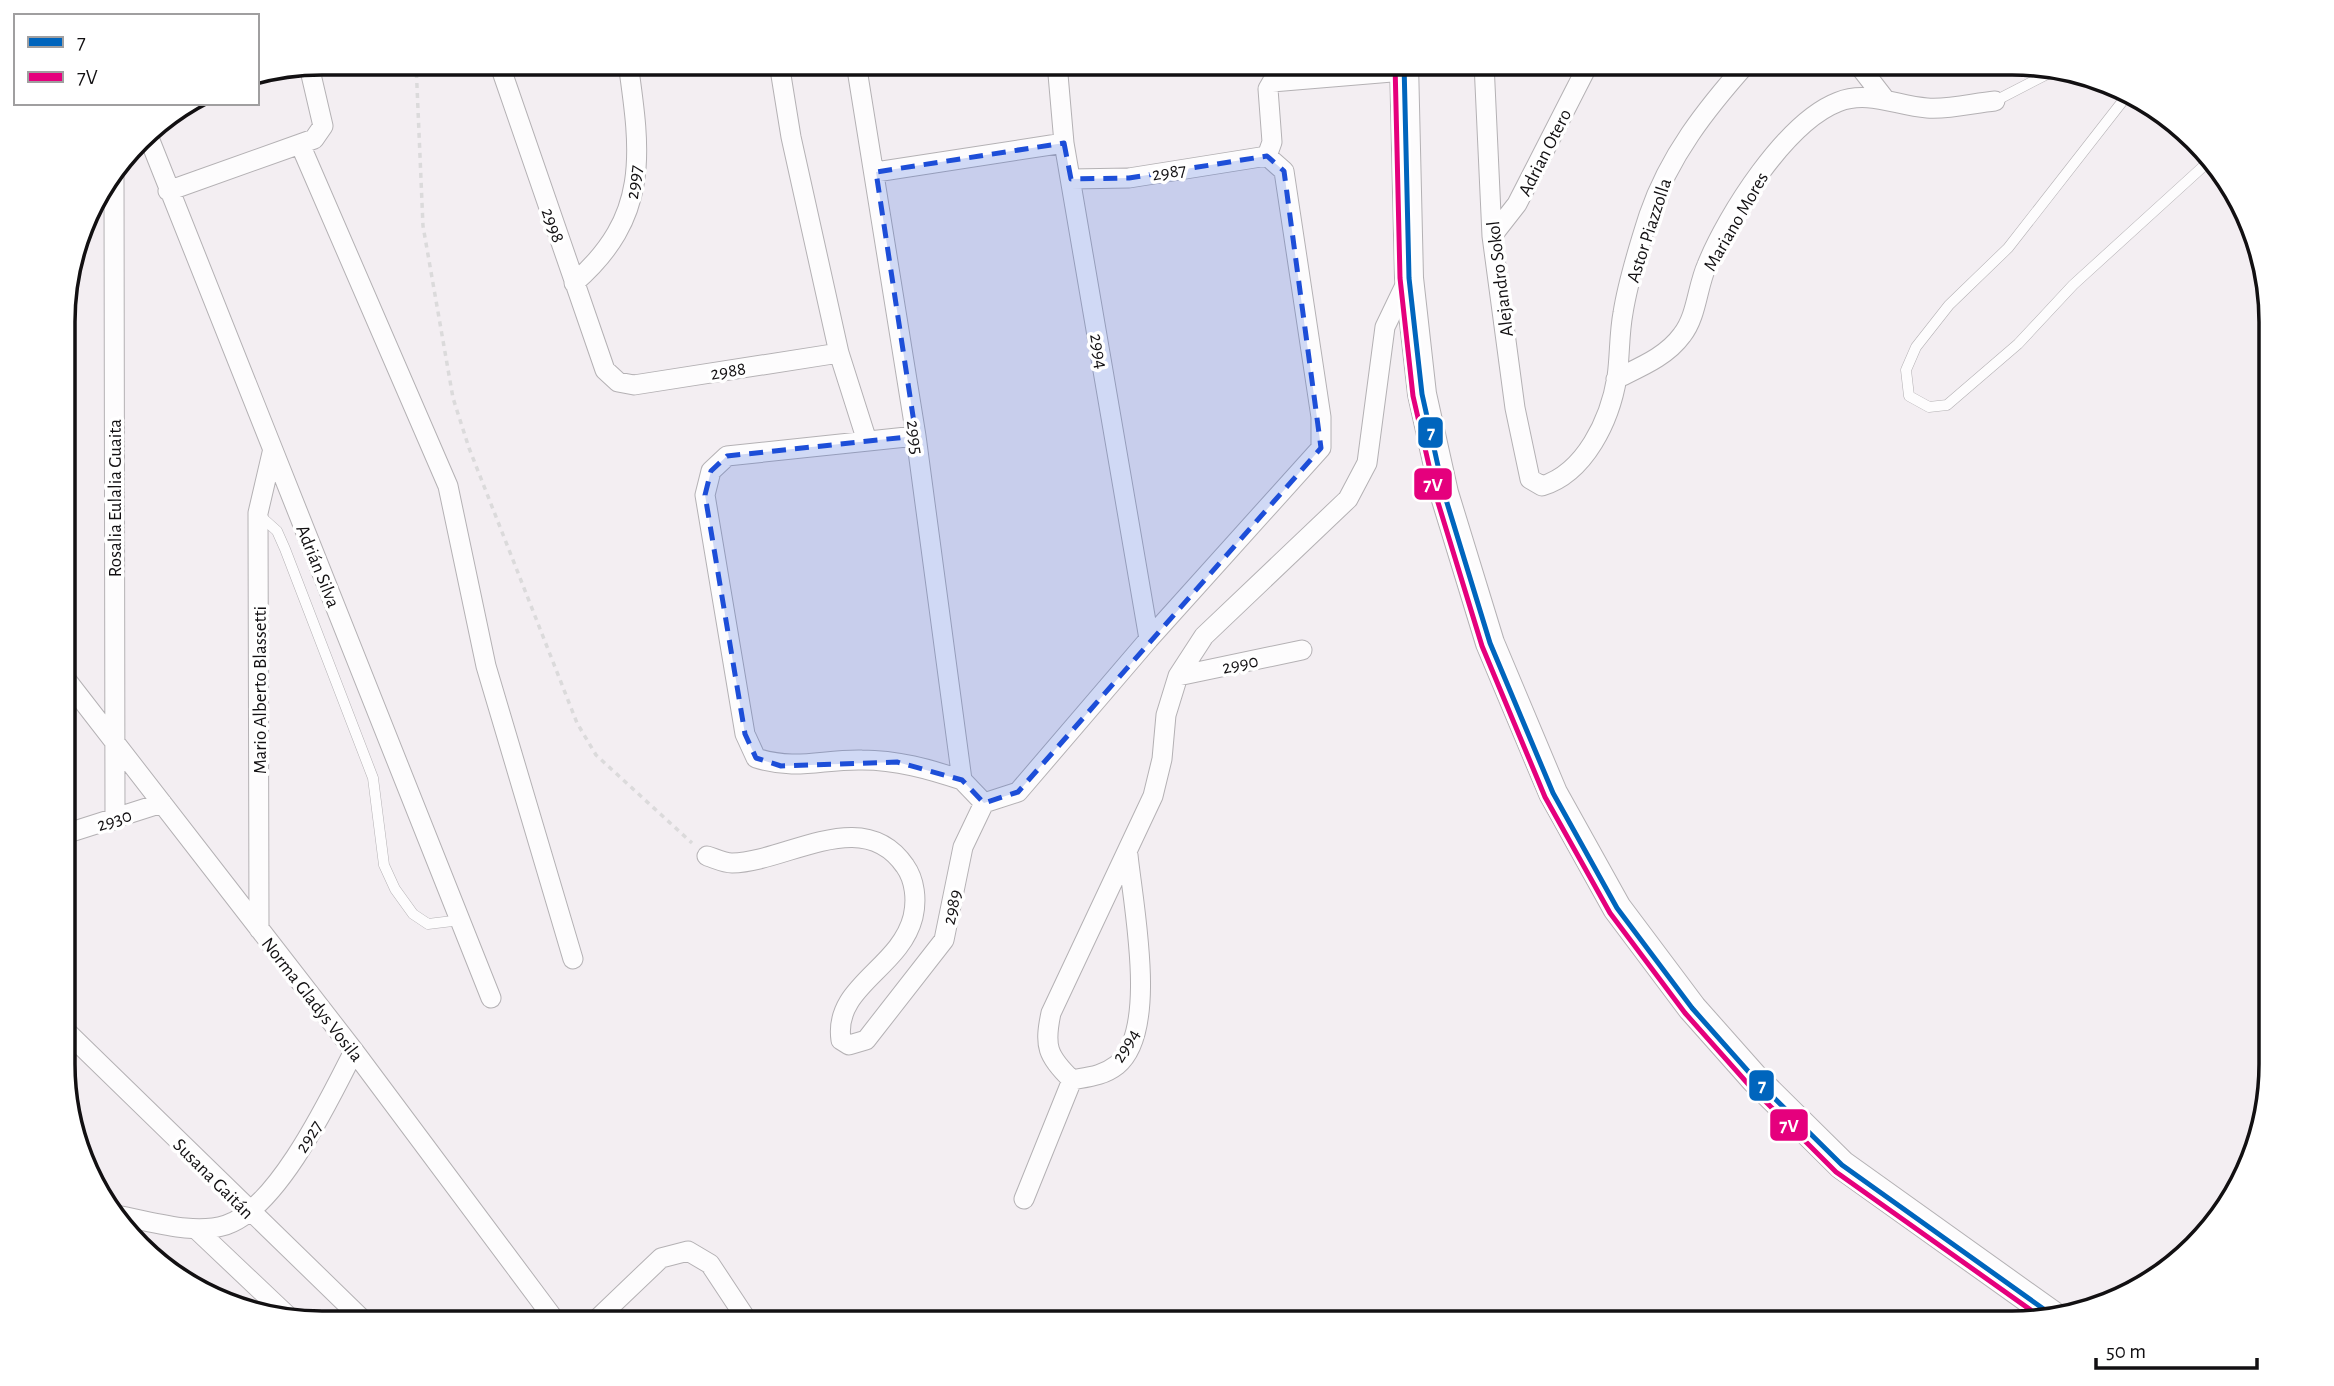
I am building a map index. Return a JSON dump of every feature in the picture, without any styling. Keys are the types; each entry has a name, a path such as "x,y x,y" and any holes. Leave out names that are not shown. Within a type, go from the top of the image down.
{"main road":[{"path":"1404,75 1409,278 1422,394 1438,468 1490,643 1553,793 1617,908 1692,1008 1755,1079 1842,1165 2044,1309"}],"street":[{"path":"916,436 727,456 711,471 705,495 745,734 756,758 780,766 860,759 897,762 962,780 984,803 1018,792 1149,639 1321,448 1321,418 1284,171 1268,156 1272,142 1268,89 1272,82 1312,75"},
{"name":"Alejandro Sokol","path":"1485,75 1492,236 1525,455 1530,479 1542,486"},
{"name":"Adrian Otero","path":"1492,236 1517,204 1583,75"},
{"name":"Astor Piazzolla","path":"1542,486 1562,480 1587,453 1607,412 1616,379 1623,313 1650,215 1668,167 1709,106 1736,75"},
{"path":"1866,75 1884,98"},
{"path":"168,191 314,139 323,126 311,76"},
{"name":"2998","path":"503,76 605,370 618,382"},
{"name":"2997","path":"574,283 610,244 623,225 633,198 636,121 630,76"},
{"path":"781,76 791,137 839,353 867,441"},
{"name":"2995","path":"858,76 876,172 916,436 962,780"},
{"name":"2994","path":"1058,76 1064,143 1149,639"},
{"name":"Mariano Mores","path":"1616,379 1670,349 1684,333 1706,265 1735,213 1783,142 1816,115 1839,101 1884,98 1927,108 1995,101"},
{"path":"876,172 1064,143"},
{"path":"300,144 448,486 486,666 573,959"},
{"name":"Adrián Silva","path":"151,145 491,998"},
{"name":"2987","path":"1071,179 1129,178 1268,156"},
{"name":"Rosalia Eulalia Guaita","path":"114,190 115,820"},
{"path":"1176,682 1204,636 1348,499 1367,463 1385,327 1409,278"},
{"name":"2988","path":"618,382 634,385 839,353"},
{"name":"Mario Alberto Blassetti","path":"259,929 258,513 272,453"},
{"name":"2990","path":"1176,682 1302,650"},
{"name":"2994","path":"1128,855 1142,1001 1137,1032 1119,1064 1098,1076 1072,1080 1052,1061 1046,1038 1051,1013 1128,855 1153,796 1176,682"},
{"name":"Norma Gladys Vosila","path":"75,691 354,1051 548,1311"},
{"name":"2930","path":"75,831 162,803"},
{"name":"2989","path":"707,856 731,863 838,836 877,842 899,857 913,878 914,907 908,934 887,963 852,995 844,1008 838,1023 841,1040 849,1045 866,1040 944,940 963,847 984,803"},
{"path":"914,907 938,915 951,905"},
{"name":"Susana Gaitán","path":"75,1040 353,1311"},
{"name":"2927","path":"249,1212 308,1142 354,1051"},
{"path":"1024,1199 1072,1080"},
{"path":"129,1218 196,1229 226,1225 249,1212"},
{"path":"196,1229 277,1307"},
{"path":"607,1311 661,1258 688,1251 710,1264 741,1311"}],"lane":[{"path":"1995,101 2042,77"},
{"path":"2122,102 2008,248 1949,305 1916,346 1906,370 1909,396 1929,407 1947,405 2018,344 2073,285 2203,166"},
{"path":"258,513 276,531 285,549 373,778 384,865 395,889 413,914 428,924 461,920"}],"path":[{"path":"417,76 423,226 453,398 469,448 577,723 596,755 707,856"}],"highlighted area":[{"path":"1064,143 1071,179 1129,178 1267,156 1284,171 1321,448 1018,792 984,803 962,780 897,762 781,766 756,758 745,734 705,495 711,471 727,456 916,436 876,172"}],"transit line":[{"name":"7V","path":"1395,75 1400,278 1413,396 1436,496 1482,646 1545,797 1610,913 1685,1013 1749,1085 1836,1172 2030,1310"},
{"name":"7","path":"1404,75 1409,278 1422,394 1444,493 1490,643 1553,793 1617,908 1692,1008 1755,1079 1842,1165 2044,1309"}]}
